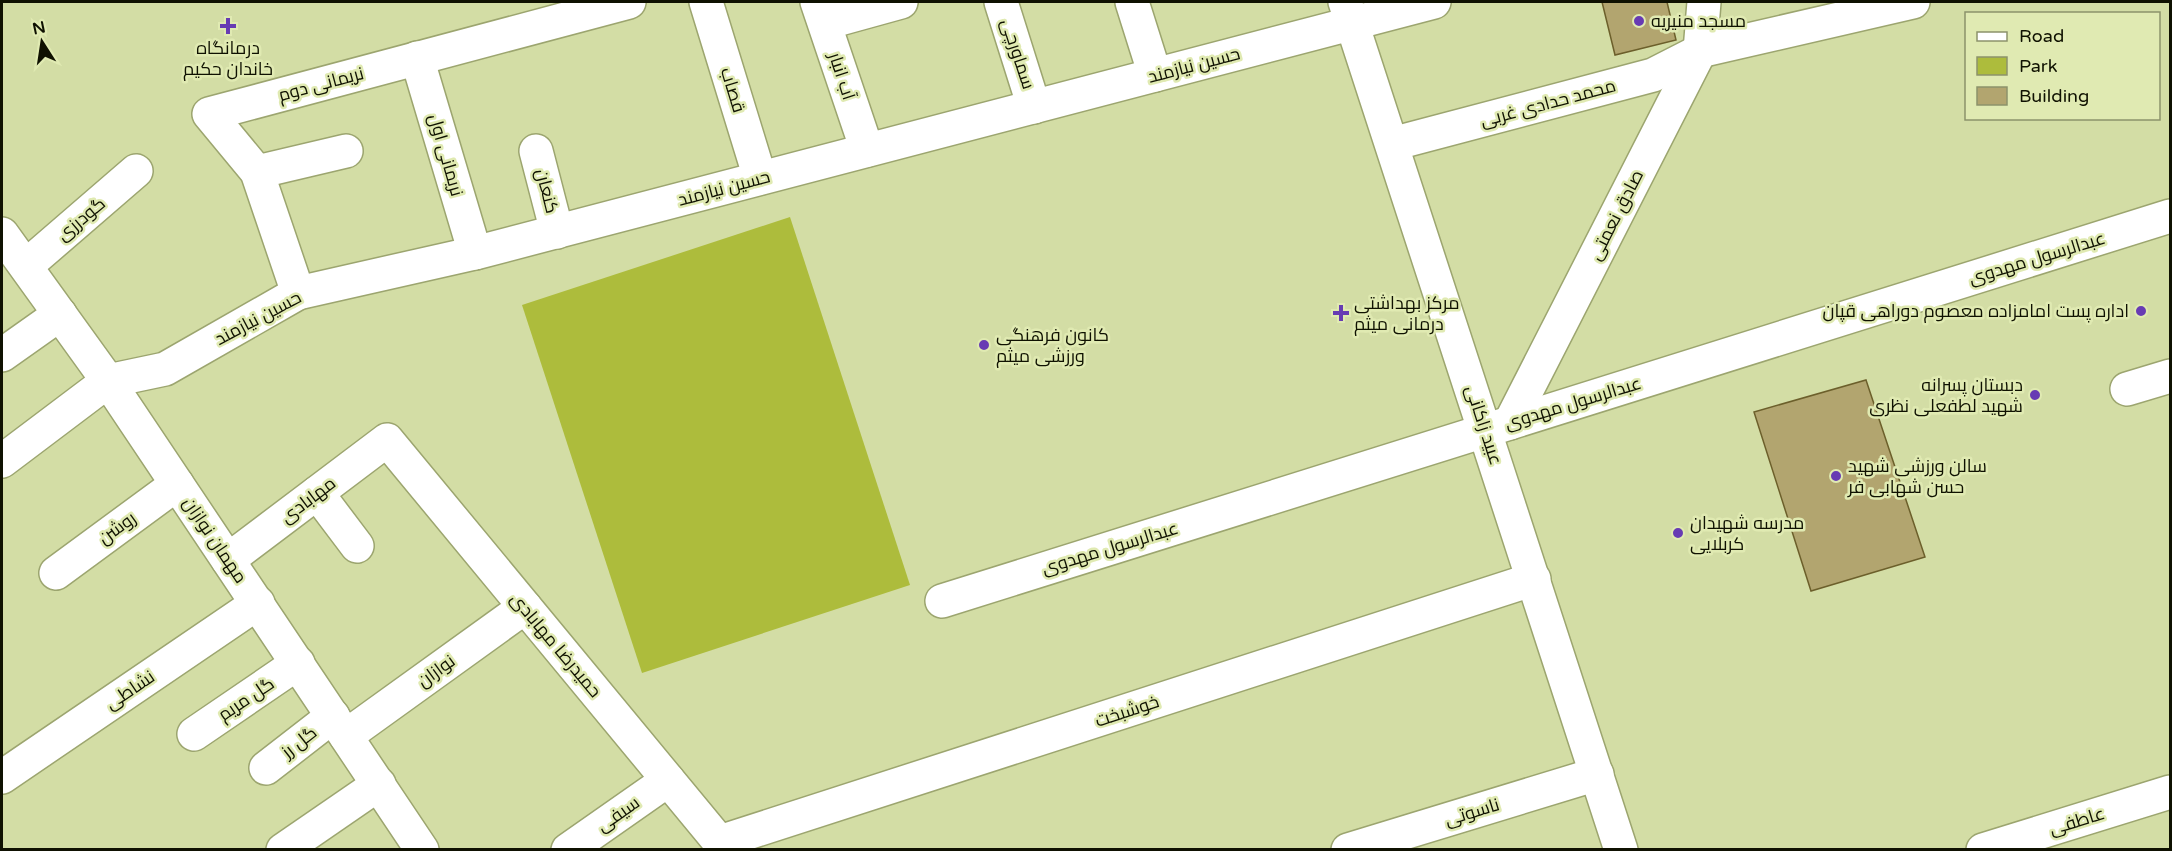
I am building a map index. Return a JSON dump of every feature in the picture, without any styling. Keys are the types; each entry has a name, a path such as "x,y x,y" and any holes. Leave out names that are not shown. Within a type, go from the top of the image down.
{"street":[{"name":"نریمانی دوم","path":"298,293 257,172 209,114 628,2"},
{"name":"قصاب","path":"706,2 760,178"},
{"path":"821,13 901,2"},
{"name":"سماورچی","path":"1001,2 1034,107"},
{"path":"1132,2 1155,75"},
{"name":"حسین نیازمند","path":"108,381 165,369 298,293 475,253 1155,75 1349,13 1434,2"},
{"name":"صادق نعمتی","path":"1498,427 1700,51 1704,2"},
{"name":"محمد حدادی غربی","path":"1392,144 1653,75 1700,51 1913,2"},
{"name":"آب انبار","path":"821,13 867,150"},
{"name":"عبید زاکانی","path":"1349,13 1392,144 1498,427 1534,579 1622,849"},
{"name":"نریمانی اول","path":"417,58 475,253"},
{"path":"257,172 346,151"},
{"name":"کنعان","path":"536,151 557,232"},
{"name":"گودرزی","path":"26,266 136,171"},
{"name":"عبدالرسول مهدوی","path":"942,601 2170,216"},
{"name":"مهمان نوازان","path":"2,234 108,381 421,849"},
{"path":"2,355 60,314"},
{"path":"2127,389 2170,376"},
{"path":"2,461 108,381"},
{"name":"مهابادی","path":"228,560 387,440"},
{"name":"حمیدرضا مهابادی","path":"387,440 723,846"},
{"name":"روشن","path":"56,573 177,484"},
{"path":"317,493 357,546"},
{"name":"خوشبخت","path":"723,846 1534,579"},
{"name":"نشاطی","path":"2,777 258,603"},
{"name":"نوازان","path":"340,726 525,607"},
{"name":"گل مریم","path":"194,734 298,663"},
{"name":"گل رز","path":"266,768 340,726"},
{"name":"ناسوتی","path":"1348,849 1597,774"},
{"name":"سیفی","path":"583,845 668,780"},
{"path":"283,849 379,784"},
{"name":"عاطفی","path":"1983,849 2170,792"}],"green space":[{"path":"790,217 910,585 642,673 522,305"}],"building":[{"name":"مسجد منیریه","path":"1602,2 1667,2 1676,40 1615,55"},
{"name":"سالن ورزشی شهید حسن شهابی فر","path":"1866,380 1925,557 1811,591 1754,412"}],"place":[{"name":"مسجد منیریه","path":"1639,21"},
{"name":"درمانگاه خاندان حکیم","path":"228,26"},
{"name":"اداره پست امامزاده معصوم دوراهی قپان","path":"2141,311"},
{"name":"مرکز بهداشتی درمانی میثم","path":"1341,313"},
{"name":"کانون فرهنگی ورزشی میثم","path":"984,345"},
{"name":"دبستان پسرانه شهید لطفعلی نظری","path":"2035,395"},
{"name":"سالن ورزشی شهید حسن شهابی فر","path":"1836,476"},
{"name":"مدرسه شهیدان کربلایی","path":"1678,533"}]}
